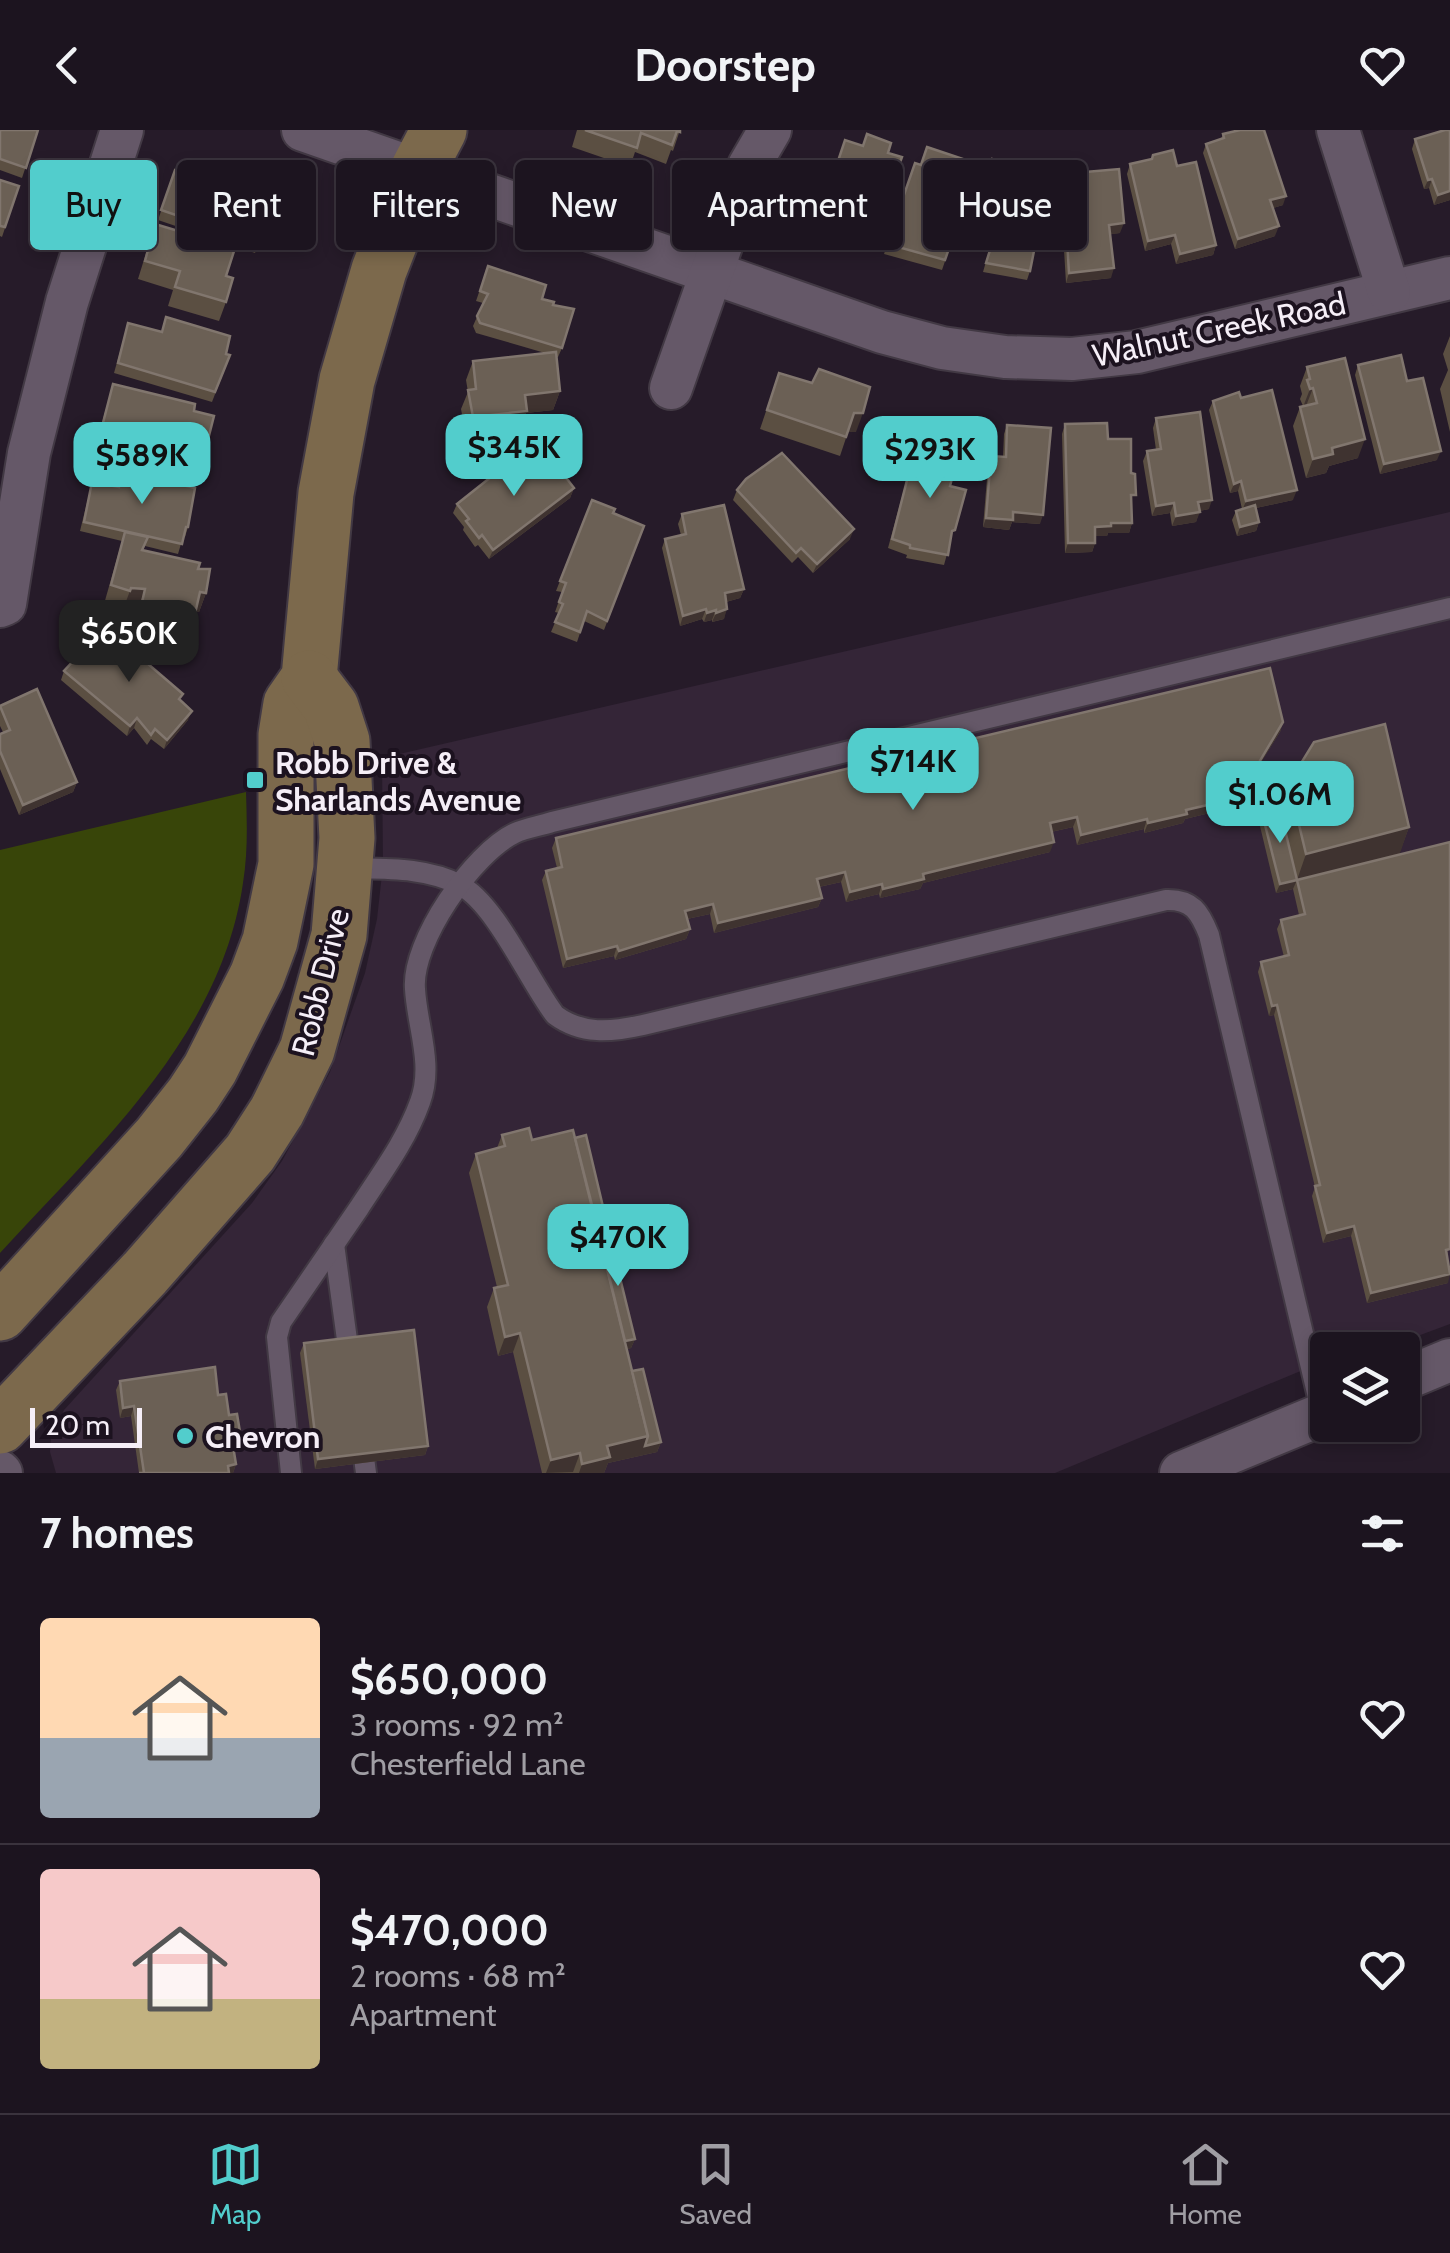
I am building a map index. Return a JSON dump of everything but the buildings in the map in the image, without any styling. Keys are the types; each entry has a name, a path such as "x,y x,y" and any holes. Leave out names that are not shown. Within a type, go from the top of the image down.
{"main road":[{"name":"Robb Drive","path":"0,1313 170,1124 210,1069 240,1013 270,941 279,903 287,824 286,735 291,704 309,678 326,493 347,380 379,270 429,150"},
{"name":"Robb Drive","path":"0,1426 145,1273 238,1167 277,1111 307,1050 339,935 347,838 342,742 331,707 309,678"}],"street":[{"path":"0,606 4,604 29,453 67,302 122,130"},
{"name":"Walnut Creek Road","path":"303,130 429,150 711,272 882,332 942,348 1005,358 1072,359 1137,352 1450,278"},
{"path":"671,388 749,166 770,130"},
{"path":"1338,130 1389,292"},
{"path":"1420,1372 1450,1360"},
{"path":"1181,1473 1310,1419"}],"lane":[{"path":"292,1473 277,1337 280,1322 392,1158 422,1098 426,1065 414,988 416,966 459,884 488,853 514,834 552,822 1450,608"},
{"path":"345,868 406,870 459,884 476,896 492,917 555,1015 569,1026 590,1031 643,1025 1166,900 1193,905 1209,935 1310,1351"},
{"path":"334,1244 352,1378"},
{"path":"358,1416 366,1473"}],"shaded area":[{"path":"1450,512 1450,1324 1420,1335 1420,1332 1310,1332 1310,1367 1055,1473 56,1473 50,1452 51,1436 64,1410 252,1203 282,1161 330,1072 365,973 377,919 383,865 382,758"}],"green space":[{"path":"246,792 243,883 230,938 210,990 183,1039 115,1129 0,1253 0,850"}],"place":[{"name":"Robb Drive & Sharlands Avenue","path":"255,780"},
{"name":"Chevron","path":"185,1436"}]}
